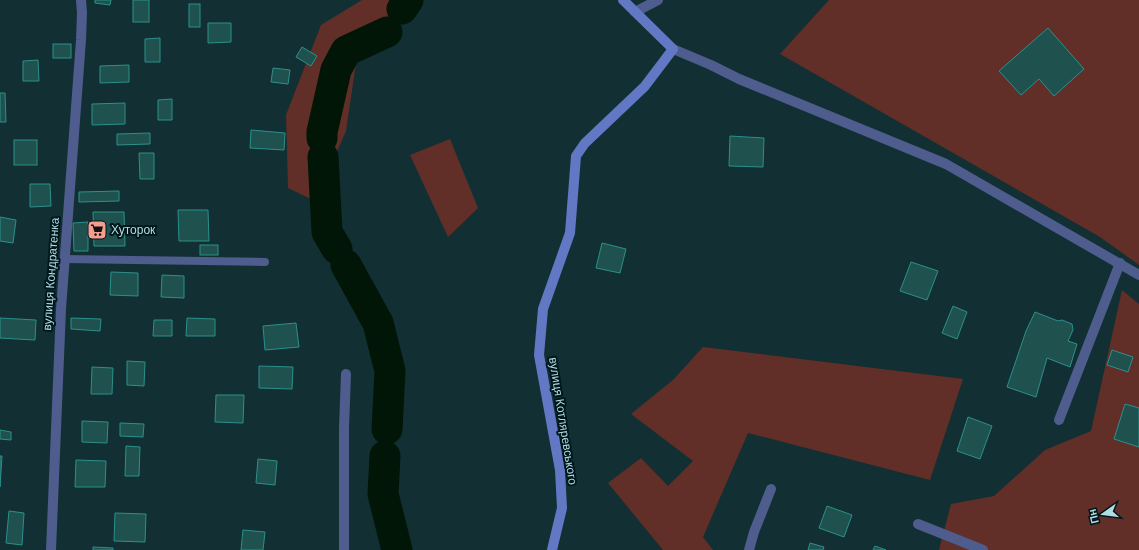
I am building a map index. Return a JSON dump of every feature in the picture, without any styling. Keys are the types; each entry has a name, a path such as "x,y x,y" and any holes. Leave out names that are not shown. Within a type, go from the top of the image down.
{"street":[{"name":"вулиця Кондратенка","path":"51,550 61,309 81,40 81,0"},
{"path":"623,0 673,49 739,79 946,164 1139,275"},
{"path":"635,12 658,0"},
{"name":"вулиця Котляревського","path":"552,550 562,508 560,470 539,355 543,309 570,232 576,156 585,143 645,86 673,49"},
{"path":"1059,420 1120,263"},
{"path":"344,550 344,428 346,374"},
{"path":"749,550 754,532 771,489"},
{"path":"918,524 983,550"}],"lane":[{"path":"64,258 265,262"}],"shaded area":[{"path":"362,0 392,0 393,42 356,63 346,131 315,201 288,188 286,115 321,25"},
{"path":"829,0 1139,0 1139,265 1100,237 780,54"},
{"path":"450,139 478,208 448,237 410,155"},
{"path":"1122,290 1139,304 1139,550 939,550 951,504 994,496 1045,450 1091,431"},
{"path":"703,347 963,379 930,480 748,433 703,537 713,550 663,550 608,483 641,458 668,486 693,461 631,414 673,380"}],"building":[{"path":"95,0 111,0 110,5 95,3"},
{"path":"133,0 149,0 149,22 133,22"},
{"path":"189,4 200,4 200,27 189,27"},
{"path":"208,23 231,23 231,42 208,43"},
{"path":"1048,28 1084,69 1054,96 1039,79 1021,95 999,71"},
{"path":"160,38 160,62 145,62 145,39"},
{"path":"53,44 71,44 71,58 53,58"},
{"path":"302,47 317,56 311,66 296,57"},
{"path":"38,60 39,81 23,81 23,61"},
{"path":"129,65 129,82 100,83 100,66"},
{"path":"273,68 290,70 288,84 271,82"},
{"path":"0,93 5,93 6,122 0,122"},
{"path":"172,99 172,120 158,120 158,100"},
{"path":"125,103 125,124 92,125 92,104"},
{"path":"251,130 285,133 284,150 250,148"},
{"path":"150,133 150,144 117,145 117,134"},
{"path":"730,136 764,138 763,167 729,166"},
{"path":"14,140 37,140 37,165 14,165"},
{"path":"139,153 154,153 154,179 140,179"},
{"path":"30,184 50,184 51,206 30,207"},
{"path":"119,191 119,201 79,202 79,192"},
{"path":"178,210 208,210 209,241 179,241"},
{"path":"93,212 124,212 125,246 94,246"},
{"path":"0,217 16,220 13,243 0,241"},
{"path":"88,222 88,251 74,251 73,223"},
{"path":"602,243 626,249 620,273 596,268"},
{"path":"200,245 218,245 218,255 200,255"},
{"path":"911,262 938,271 927,300 900,291"},
{"path":"111,272 138,273 138,296 110,295"},
{"path":"162,275 184,276 184,298 161,297"},
{"path":"953,306 967,312 957,339 942,333"},
{"path":"1035,312 1058,321 1062,320 1072,324 1073,330 1068,341 1077,344 1070,367 1047,358 1036,397 1007,387 1026,331"},
{"path":"0,318 36,320 35,340 0,338"},
{"path":"71,318 101,319 100,331 71,329"},
{"path":"187,318 215,319 215,336 186,336"},
{"path":"154,320 172,320 172,336 153,336"},
{"path":"296,323 299,347 265,350 263,326"},
{"path":"1112,350 1133,357 1128,372 1107,365"},
{"path":"127,361 145,362 144,386 127,385"},
{"path":"259,366 293,367 292,389 259,388"},
{"path":"92,367 113,368 112,394 91,394"},
{"path":"216,395 244,395 243,423 215,422"},
{"path":"1125,404 1139,408 1139,447 1114,439"},
{"path":"968,417 992,426 980,459 957,451"},
{"path":"82,421 108,422 107,443 82,442"},
{"path":"120,423 144,424 143,437 120,436"},
{"path":"0,430 11,432 11,440 0,439"},
{"path":"126,446 140,447 139,476 125,476"},
{"path":"0,456 2,456 0,487"},
{"path":"258,459 277,461 275,485 256,483"},
{"path":"76,460 106,461 105,487 75,487"},
{"path":"827,506 852,515 844,537 819,528"},
{"path":"9,511 24,513 22,545 6,543"},
{"path":"115,513 146,514 145,542 114,541"},
{"path":"243,530 265,532 263,550 241,550"},
{"path":"810,543 824,547 823,550 808,550"},
{"path":"875,546 886,550 873,550"},
{"path":"93,547 113,548 113,550 93,550"}],"waterway":[{"path":"402,9 408,0"},
{"path":"322,138 322,132 336,70 346,51 387,32"},
{"path":"323,157 327,232 337,249"},
{"path":"346,265 378,323 390,371 387,429"},
{"path":"385,456 383,494 397,550"}],"place":[{"name":"Хуторок","path":"97,230"}]}
